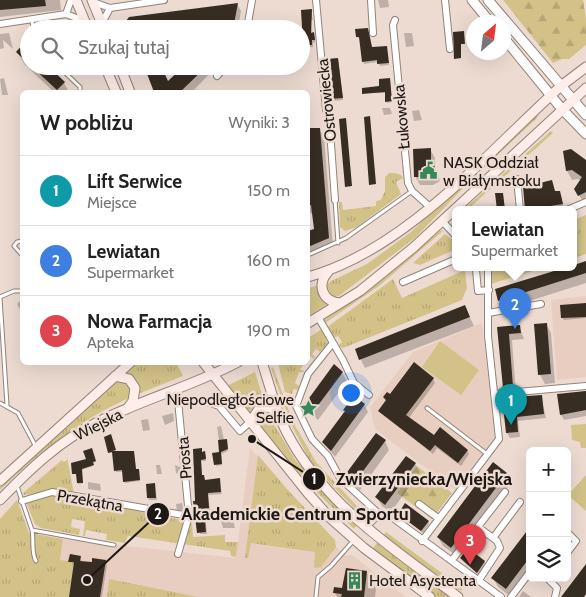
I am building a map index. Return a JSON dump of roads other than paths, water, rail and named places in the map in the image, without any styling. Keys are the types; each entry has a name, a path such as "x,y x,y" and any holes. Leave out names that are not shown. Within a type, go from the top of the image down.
{"main road":[{"path":"76,0 84,20"},
{"path":"92,1 100,20"},
{"path":"310,276 328,271 372,250 430,207 561,86 586,68"},
{"path":"109,75 115,90"},
{"path":"123,75 129,90"},
{"path":"459,206 561,108 586,88"},
{"path":"310,322 360,291 452,212"},
{"path":"328,271 322,281 322,292 329,300 340,303"},
{"name":"Wiejska","path":"0,481 127,365"},
{"path":"206,365 212,376 312,498 342,529 430,597"},
{"name":"Wiejska","path":"0,500 16,483 69,439 97,422 212,376 232,365"},
{"path":"263,365 277,411 286,432 311,470 338,502 366,527 458,597"},
{"path":"115,376 128,379 136,388 133,401 127,409"},
{"path":"250,422 259,409 268,407 277,411"},
{"path":"342,529 357,533 366,527"}],"street":[{"path":"66,14 71,0"},
{"path":"92,1 110,8 164,0"},
{"path":"249,20 252,0"},
{"name":"Ostrowiecka","path":"316,0 326,110 329,116 335,200"},
{"path":"371,0 373,33"},
{"path":"445,0 450,49"},
{"path":"472,0 484,15"},
{"path":"488,0 586,115"},
{"path":"105,20 110,8"},
{"path":"32,20 66,14 77,20"},
{"name":"Łukowska","path":"394,20 392,25 406,171 408,183 412,191"},
{"path":"0,24 20,22"},
{"path":"511,46 513,47 519,45 521,38"},
{"path":"511,48 561,108 586,134"},
{"path":"517,179 520,206"},
{"path":"412,191 430,207"},
{"path":"442,222 452,232"},
{"path":"403,282 452,261"},
{"path":"476,271 478,291 489,290"},
{"path":"422,540 499,439 488,314 488,271"},
{"path":"488,314 541,304"},
{"path":"318,317 354,383 369,395"},
{"path":"332,344 308,374 296,406 312,439 328,456 340,478 378,514 389,515 501,597"},
{"path":"494,394 586,386"},
{"name":"Prosta","path":"177,390 189,516 178,554"},
{"path":"204,400 219,406 240,431 250,422"},
{"name":"Przekątna","path":"22,501 52,492 189,516"},
{"path":"452,560 505,492"},
{"path":"493,538 520,502"},
{"path":"420,504 438,518"},
{"path":"366,527 378,514"},
{"path":"478,527 499,544 499,552 479,580"},
{"path":"571,536 576,541 571,548"},
{"path":"511,597 526,577"},
{"path":"552,582 557,588 555,597"}],"lane":[{"path":"67,75 80,87 80,90"},
{"path":"310,254 338,243 412,191"},
{"path":"335,200 338,243"},
{"path":"20,241 14,246 20,253"},
{"path":"7,405 0,298 14,291 20,291"},
{"path":"0,403 7,405 18,413 36,447"},
{"path":"427,408 488,455"},
{"path":"16,483 32,530 33,554 36,561"},
{"path":"32,530 114,544"},
{"path":"316,597 318,576 331,566 354,539"}],"place":[{"name":"NASK Oddział w Białymstoku","path":"429,171"},
{"name":"Lewiatan","path":"515,329"},
{"name":"Niepodległościowe Selfie","path":"308,408"},
{"name":"Lift Serwice","path":"511,425"},
{"name":"Zwierzyniecka/Wiejska","path":"252,439"},
{"name":"Nowa Farmacja","path":"470,565"},
{"name":"Akademickie Centrum Sportu","path":"87,580"},
{"name":"Hotel Asystenta","path":"355,580"}]}
